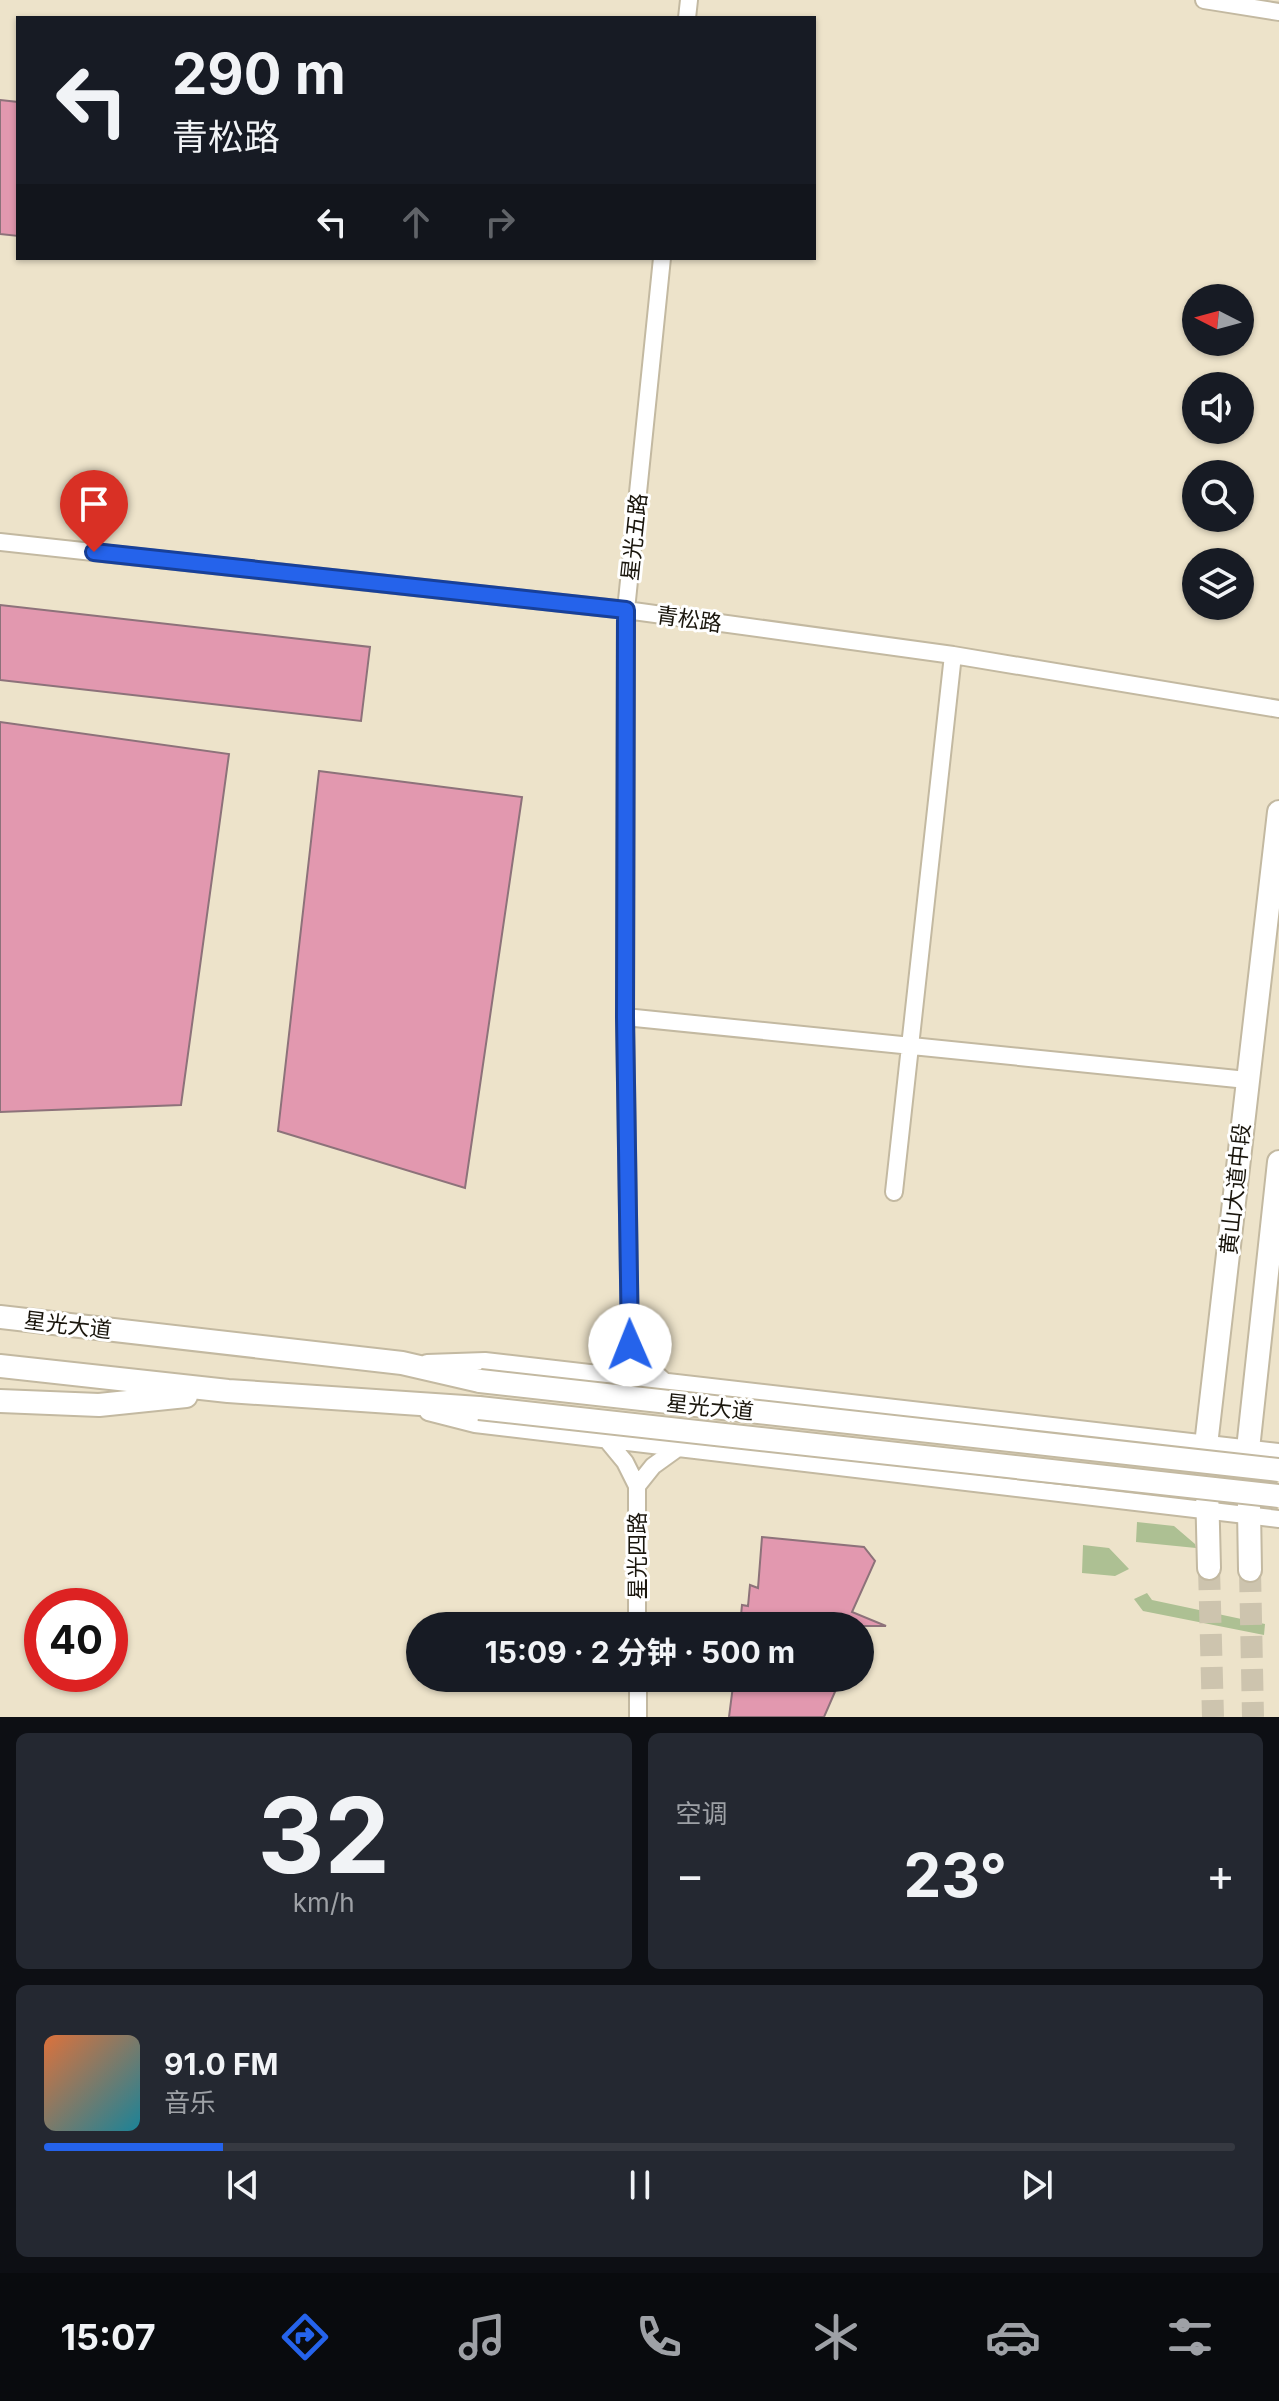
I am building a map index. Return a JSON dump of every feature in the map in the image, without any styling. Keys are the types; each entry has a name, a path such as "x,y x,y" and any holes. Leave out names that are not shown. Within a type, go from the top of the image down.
{"main road":[{"name":"黄山大道中段","path":"1209,1568 1206,1445 1279,812"},
{"name":"黄山大道中段","path":"1250,1570 1248,1449 1279,1162"},
{"name":"星光大道","path":"0,1317 402,1363 480,1381 1279,1470"},
{"name":"星光大道","path":"0,1366 228,1391 479,1408 1279,1496"},
{"path":"0,1382 77,1375"},
{"path":"0,1401 99,1405 228,1391"}],"street":[{"path":"1204,0 1279,12"},
{"name":"星光五路","path":"630,1345 625,1017 626,610 662,260"},
{"name":"青松路","path":"0,542 626,610 953,655 1279,709"},
{"path":"894,1192 953,655"},
{"path":"625,1017 1247,1080"},
{"path":"594,1374 616,1361 630,1345 646,1365 666,1382"},
{"path":"402,1363 485,1361 1279,1452"},
{"path":"387,1402 475,1424 1279,1519"},
{"path":"606,1439 625,1462 637,1486 653,1466 678,1448"},
{"name":"星光四路","path":"637,1486 637,1612"},
{"path":"638,1692 638,1717"}],"green space":[{"path":"1137,1522 1174,1526 1196,1548 1136,1542"},
{"path":"1083,1545 1109,1548 1129,1569 1115,1576 1082,1573"},
{"path":"1147,1593 1152,1600 1265,1624 1264,1635 1143,1611 1134,1599"}],"building":[{"path":"0,100 16,102 16,236 0,234"},
{"path":"0,605 370,647 361,721 0,680"},
{"path":"0,722 229,754 181,1105 0,1112"},
{"path":"319,771 522,797 465,1188 278,1131"},
{"path":"762,1537 864,1547 875,1561 852,1612 741,1612 742,1605 748,1606 750,1585 758,1588"},
{"path":"732,1692 835,1692 824,1717 729,1717"}],"tunnel":[{"path":"1209,1568 1213,1717"},
{"path":"1250,1570 1253,1717"}],"route":[{"path":"94,552 626,610 625,1017 630,1345"}]}
